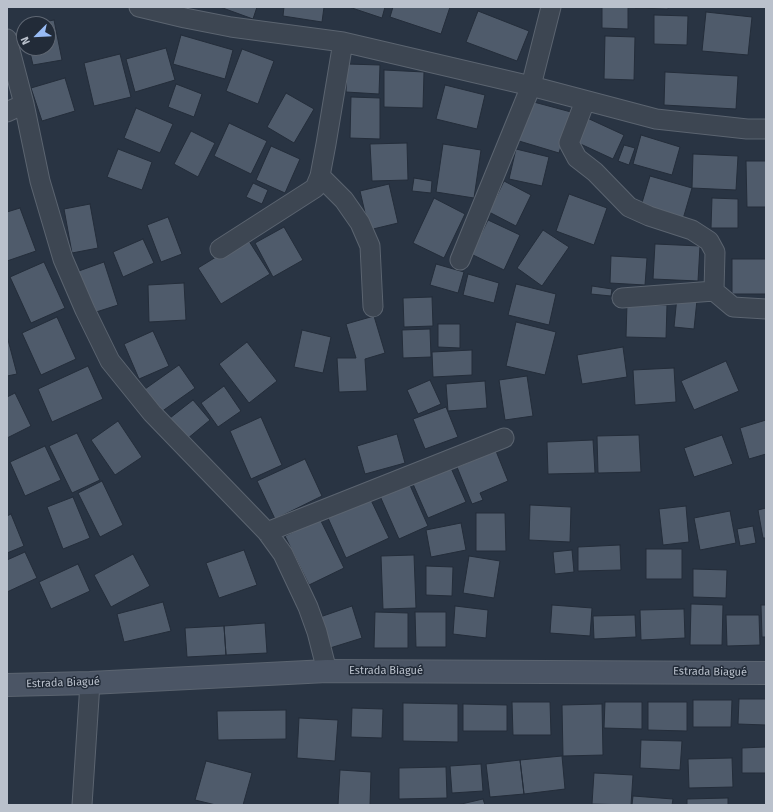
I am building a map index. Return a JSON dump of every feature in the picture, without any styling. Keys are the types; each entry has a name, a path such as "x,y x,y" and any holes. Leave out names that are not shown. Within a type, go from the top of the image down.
{"main road":[{"name":"Estrada Biagué","path":"7,685 90,683 326,671 666,671 766,673"}],"street":[{"path":"140,7 185,18 224,25 343,42 531,86 656,119 746,129 766,129"},
{"path":"460,260 531,86 551,7"},
{"path":"7,39 24,104 40,181 63,259 85,310 110,360 152,413 267,532 283,554 294,573 317,632 326,671"},
{"path":"220,249 315,188 320,176 343,42"},
{"path":"585,100 570,143 577,158 595,172 629,207 648,216 692,230 709,241 715,252 714,291"},
{"path":"7,112 24,104"},
{"path":"320,176 344,200 360,223 370,246 374,306"},
{"path":"622,298 714,291 733,307 766,309"},
{"path":"267,532 504,438"},
{"path":"82,805 90,683"}],"building":[{"path":"220,7 257,7 253,19"},
{"path":"284,7 324,7 322,22 283,16"},
{"path":"349,7 385,7 382,18"},
{"path":"393,7 450,7 441,34 390,17"},
{"path":"602,7 628,7 628,29 602,28"},
{"path":"668,7 668,9 635,8"},
{"path":"478,11 529,31 517,61 466,42"},
{"path":"706,12 752,17 748,55 702,51"},
{"path":"654,15 688,16 687,45 654,44"},
{"path":"56,30 62,60 33,65 31,56 56,56"},
{"path":"181,35 233,50 225,79 173,64"},
{"path":"605,36 635,37 634,80 604,79"},
{"path":"166,48 175,80 135,92 126,59"},
{"path":"242,49 274,61 258,104 226,91"},
{"path":"120,54 131,97 94,106 84,63"},
{"path":"347,64 380,65 379,94 346,92"},
{"path":"384,70 424,72 423,108 384,107"},
{"path":"665,72 738,76 736,109 664,105"},
{"path":"65,78 75,111 42,121 31,88"},
{"path":"176,84 202,94 194,117 168,107"},
{"path":"445,85 485,95 477,129 436,119"},
{"path":"286,93 314,109 294,143 267,127"},
{"path":"351,97 380,98 380,139 350,138"},
{"path":"530,101 571,112 559,153 519,141"},
{"path":"136,108 173,124 160,153 124,138"},
{"path":"585,117 624,135 613,159 574,141"},
{"path":"229,123 267,141 251,174 214,156"},
{"path":"191,131 215,143 198,177 174,164"},
{"path":"641,135 680,147 672,175 633,164"},
{"path":"407,143 408,180 372,181 370,144"},
{"path":"443,144 481,150 474,198 436,192"},
{"path":"624,145 635,148 629,165 618,161"},
{"path":"271,146 300,159 285,193 256,180"},
{"path":"118,149 152,162 142,190 107,177"},
{"path":"516,149 549,157 542,186 509,179"},
{"path":"693,154 738,156 736,190 692,188"},
{"path":"746,161 766,161 766,207 747,207"},
{"path":"650,176 692,188 683,219 641,206"},
{"path":"414,178 432,181 431,193 412,191"},
{"path":"504,181 531,195 516,226 489,212"},
{"path":"253,183 268,190 262,204 246,197"},
{"path":"389,184 398,223 369,230 360,191"},
{"path":"569,194 607,208 594,245 556,231"},
{"path":"434,198 465,214 444,258 413,243"},
{"path":"712,198 738,199 738,228 711,228"},
{"path":"90,204 98,248 72,253 64,209"},
{"path":"20,208 36,251 7,261 7,212"},
{"path":"168,217 182,254 161,262 147,225"},
{"path":"488,220 520,235 504,270 471,254"},
{"path":"284,227 303,260 273,277 255,243"},
{"path":"543,230 569,247 542,286 517,268"},
{"path":"247,238 270,274 221,304 198,268"},
{"path":"143,239 154,263 123,277 113,252"},
{"path":"655,244 700,246 698,281 653,279"},
{"path":"611,256 647,258 645,285 610,283"},
{"path":"732,259 766,259 766,294 732,294"},
{"path":"44,262 65,308 31,323 10,277"},
{"path":"104,262 118,305 90,314 76,272"},
{"path":"436,264 464,272 458,293 430,285"},
{"path":"468,274 499,283 494,303 463,295"},
{"path":"184,283 186,320 149,322 148,285"},
{"path":"516,284 556,294 549,325 508,315"},
{"path":"592,286 612,289 611,296 591,294"},
{"path":"432,297 433,326 404,327 403,298"},
{"path":"677,297 697,300 694,329 674,327"},
{"path":"627,304 667,305 666,338 626,337"},
{"path":"374,316 385,353 365,359 367,391 339,392 337,358 356,358 346,324"},
{"path":"57,317 76,359 41,375 22,333"},
{"path":"516,322 556,332 545,375 506,366"},
{"path":"438,324 460,324 460,348 438,347"},
{"path":"430,329 431,357 403,358 402,330"},
{"path":"302,330 331,337 323,373 294,367"},
{"path":"153,331 169,366 139,379 124,344"},
{"path":"7,336 17,374 7,376"},
{"path":"247,342 277,381 249,403 219,364"},
{"path":"623,347 627,377 582,384 577,355"},
{"path":"472,350 472,375 433,377 432,352"},
{"path":"726,361 739,391 694,410 681,381"},
{"path":"179,365 195,388 161,412 145,389"},
{"path":"88,366 103,399 52,422 38,389"},
{"path":"674,368 676,402 635,405 633,370"},
{"path":"527,376 533,416 505,420 499,380"},
{"path":"430,380 441,404 418,414 407,390"},
{"path":"485,381 487,408 448,411 446,384"},
{"path":"224,386 241,411 218,427 201,403"},
{"path":"15,393 31,426 7,438 7,397"},
{"path":"193,400 210,420 187,439 170,418"},
{"path":"446,407 458,437 425,449 413,419"},
{"path":"261,417 282,465 251,479 230,431"},
{"path":"766,420 766,454 749,459 740,428"},
{"path":"118,421 142,457 115,475 91,440"},
{"path":"77,433 100,480 72,493 49,446"},
{"path":"397,434 405,463 365,474 357,446"},
{"path":"639,435 641,472 598,473 597,436"},
{"path":"722,435 733,464 694,477 684,448"},
{"path":"593,440 595,473 548,474 547,442"},
{"path":"45,446 61,480 25,496 10,462"},
{"path":"496,451 508,481 480,493 483,500 472,504 457,467"},
{"path":"305,459 322,496 275,519 257,481"},
{"path":"451,468 466,502 428,518 413,484"},
{"path":"102,481 123,525 100,537 78,493"},
{"path":"409,483 428,526 399,539 380,496"},
{"path":"73,497 90,538 63,549 47,507"},
{"path":"370,498 389,538 346,558 328,518"},
{"path":"530,505 571,507 570,542 529,540"},
{"path":"686,506 689,542 663,545 659,509"},
{"path":"766,508 766,538 763,538 758,510"},
{"path":"730,511 736,543 700,550 694,518"},
{"path":"476,513 505,513 506,551 476,551"},
{"path":"11,514 24,546 7,553 7,516"},
{"path":"320,519 344,568 309,585 285,536"},
{"path":"461,523 466,550 431,557 426,530"},
{"path":"753,526 756,543 740,546 737,529"},
{"path":"620,545 621,570 578,571 578,547"},
{"path":"646,549 682,549 682,579 646,579"},
{"path":"244,550 257,585 219,598 206,563"},
{"path":"572,550 574,572 555,574 553,552"},
{"path":"25,552 37,578 7,592 7,560"},
{"path":"133,554 150,586 111,607 94,575"},
{"path":"414,555 416,608 383,609 381,556"},
{"path":"469,556 500,561 494,598 463,593"},
{"path":"78,564 90,591 51,609 39,582"},
{"path":"426,566 453,567 452,596 426,595"},
{"path":"693,569 727,570 726,598 693,597"},
{"path":"163,602 171,631 124,642 117,614"},
{"path":"691,604 723,605 722,645 690,645"},
{"path":"552,605 592,608 590,636 550,633"},
{"path":"761,605 766,605 766,637 762,637"},
{"path":"352,606 362,638 330,648 320,617"},
{"path":"455,606 488,610 486,638 453,634"},
{"path":"684,609 685,638 641,640 640,610"},
{"path":"375,612 408,613 408,648 374,648"},
{"path":"415,612 446,612 446,647 416,647"},
{"path":"635,615 636,637 594,639 593,616"},
{"path":"726,615 759,615 760,645 727,646"},
{"path":"265,623 267,653 226,655 224,626"},
{"path":"224,626 226,655 187,657 185,628"},
{"path":"739,699 766,699 766,725 738,724"},
{"path":"693,700 732,700 731,727 693,727"},
{"path":"512,702 550,702 551,735 513,735"},
{"path":"605,702 642,702 642,729 604,728"},
{"path":"648,702 687,702 687,731 648,730"},
{"path":"403,703 458,704 458,742 403,741"},
{"path":"463,704 507,705 507,731 463,731"},
{"path":"602,704 603,755 563,756 562,705"},
{"path":"352,708 383,709 382,738 351,737"},
{"path":"286,710 286,739 218,740 217,711"},
{"path":"299,718 338,720 335,761 297,758"},
{"path":"641,740 682,741 680,770 640,768"},
{"path":"766,747 766,773 742,773 742,748"},
{"path":"562,756 565,789 524,794 520,760"},
{"path":"732,758 733,787 689,788 688,759"},
{"path":"520,760 524,794 490,797 486,764"},
{"path":"206,761 252,773 243,805 216,805 195,800"},
{"path":"481,764 483,791 452,793 450,766"},
{"path":"446,767 447,798 399,799 399,768"},
{"path":"340,770 371,772 370,805 338,805"},
{"path":"594,773 633,775 631,805 592,804"},
{"path":"633,796 673,799 672,805 632,805"},
{"path":"728,798 728,805 687,805 687,799"},
{"path":"483,799 485,805 457,805"}]}
